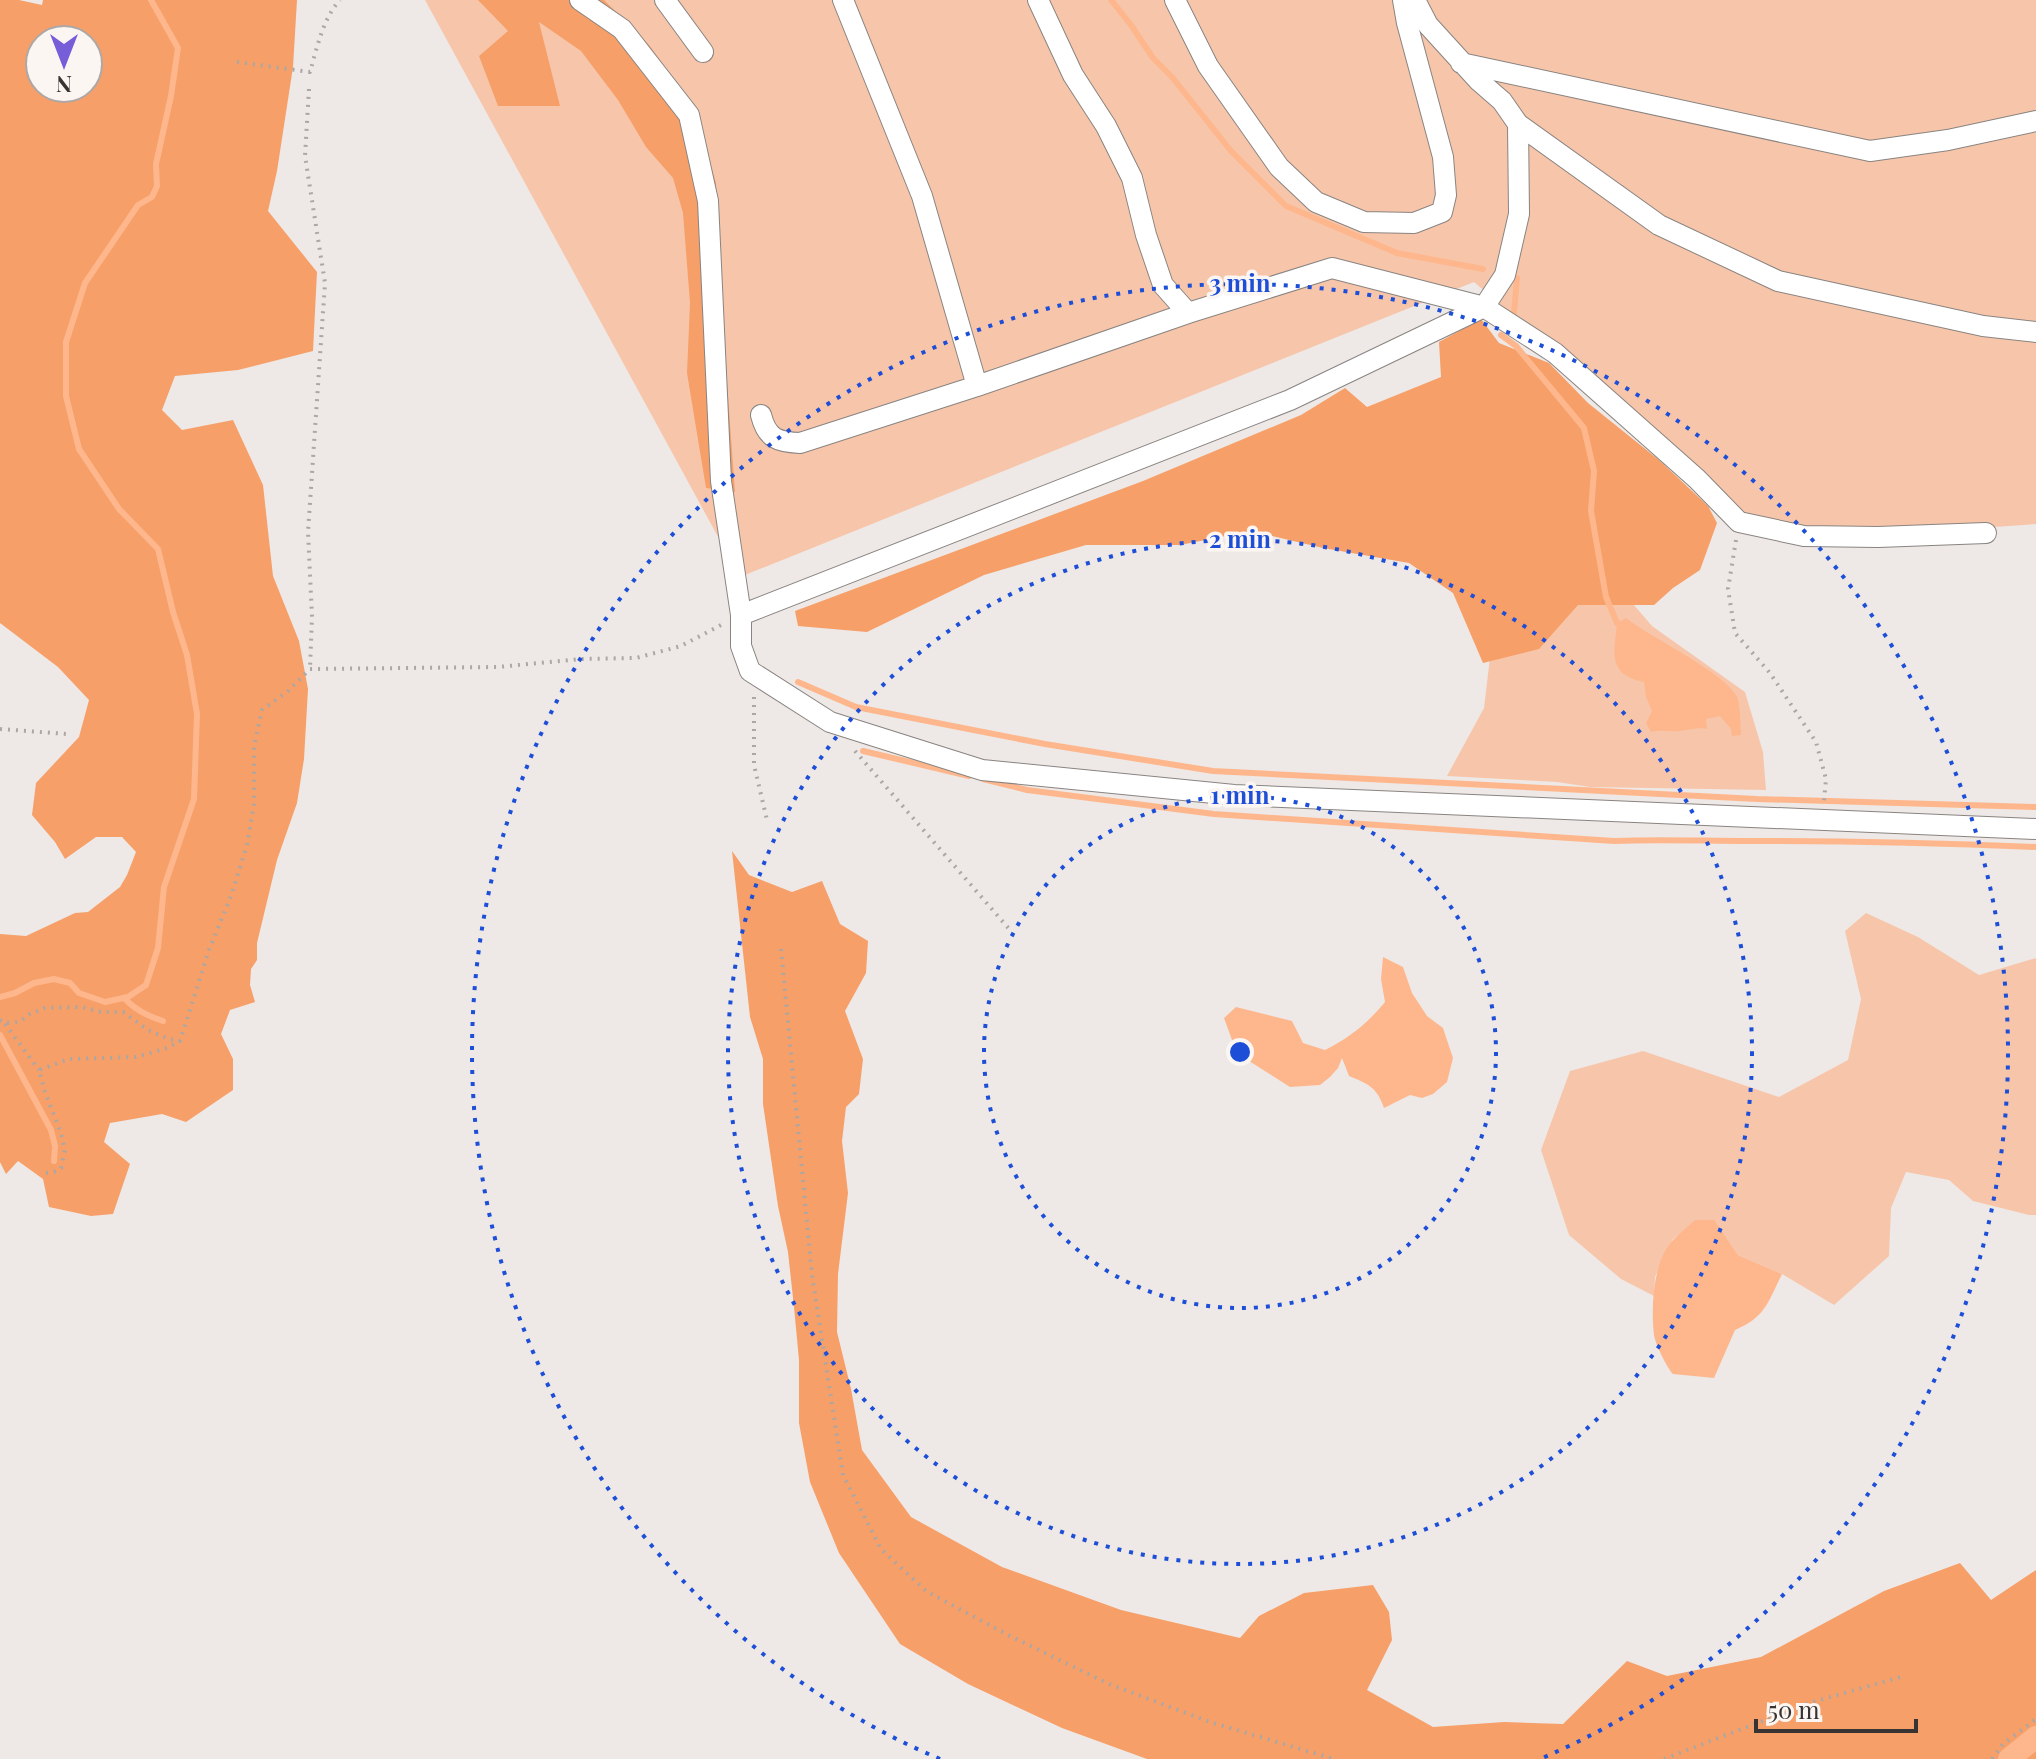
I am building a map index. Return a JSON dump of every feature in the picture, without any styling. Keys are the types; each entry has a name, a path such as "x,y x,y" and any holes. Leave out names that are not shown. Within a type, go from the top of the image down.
{"street":[{"path":"580,0 622,29 689,115 708,201 721,481 741,615 741,646 750,671 830,722 982,770 1234,795 2036,829"},
{"path":"665,0 703,52"},
{"path":"843,0 922,196 977,386"},
{"path":"1038,0 1073,75 1106,126 1132,178 1146,235 1163,285 1188,313"},
{"path":"1175,0 1208,66 1279,167 1316,202 1364,222 1414,223 1442,212 1446,195 1443,157 1403,0"},
{"path":"1415,0 1428,25 1461,63 1502,101 1518,124 1659,225 1778,281 1983,326 2036,332"},
{"path":"1461,63 1870,151 1948,140 2036,121"},
{"path":"741,615 1290,400 1484,307 1505,275 1519,214 1518,124"},
{"path":"761,415 771,436 782,442 800,443 1332,268 1484,307 1555,353 1697,479 1739,522 1804,536 1986,533"}],"path":[{"path":"237,62 310,72 319,38 340,0"},
{"path":"39,1070 69,1059 136,1057 180,1041 247,845 254,804 254,746 262,710 288,691 310,669 312,617 308,532 325,283 305,156 309,89"},
{"path":"1739,522 1728,589 1735,633 1770,673 1816,742 1826,779 1822,820"},
{"path":"310,669 498,667 581,659 636,658 681,646 741,615"},
{"path":"750,671 754,693 754,765 767,820"},
{"path":"830,722 1010,930"},
{"path":"0,729 67,734"},
{"path":"781,949 812,1275 838,1447 843,1475 881,1549 926,1591 1109,1684 1210,1722 1334,1759"},
{"path":"2,1021 19,1022 45,1008 81,1007 101,1012 123,1012 148,1030 180,1041"},
{"path":"2,1021 39,1070 61,1133 65,1150 61,1168 46,1173"},
{"path":"1664,1759 1809,1703 1901,1677"},
{"path":"1992,1759 2003,1744 2036,1719"}],"shaded area":[{"path":"0,0 42,5 43,0 297,0 293,67 268,211 317,272 313,351 238,370 175,376 162,410 182,430 233,420 263,485 273,576 299,641 308,689 304,759 297,803 277,860 257,943 257,960 251,969 250,985 255,1002 230,1010 221,1034 233,1059 233,1090 186,1122 162,1114 110,1123 104,1142 130,1164 113,1214 91,1216 49,1207 43,1179 18,1161 6,1174 0,1162 0,934 26,936 75,913 88,912 120,887 136,852 122,837 96,837 65,859 32,815 36,783 79,737 89,700 58,667 0,623"},
{"path":"425,0 2036,0 2036,524 1779,542 1474,282 740,577"},
{"path":"478,0 604,0 649,45 693,106 716,183 718,260 735,492 706,488 687,373 690,303 683,213 673,178 646,147 618,100 581,51 539,22 560,106 498,106 479,56 508,31"},
{"path":"1481,319 1499,343 1549,363 1588,403 1659,460 1708,506 1717,523 1700,570 1654,605 1578,605 1539,649 1483,663 1453,593 1409,563 1251,531 1180,545 1086,545 984,575 867,632 798,626 795,611 1143,481 1301,415 1345,388 1367,407 1441,377 1439,342"},
{"path":"1615,583 1652,626 1745,692 1763,752 1766,790 1590,787 1557,782 1447,776 1484,708 1491,649"},
{"path":"1626,618 1704,667 1730,688 1738,701 1741,735 1732,736 1731,729 1720,716 1706,719 1707,729 1651,732 1646,723 1652,711 1644,682 1624,674 1618,668 1614,653 1617,623"},
{"path":"732,851 749,875 792,892 822,881 840,924 868,941 866,973 845,1011 863,1059 859,1094 846,1107 842,1141 848,1193 838,1274 837,1332 862,1450 911,1517 1002,1567 1121,1610 1240,1638 1259,1616 1304,1593 1373,1585 1389,1612 1392,1640 1367,1690 1433,1727 1504,1722 1563,1724 1627,1661 1667,1676 1761,1657 1884,1591 1960,1563 1991,1600 2036,1570 2036,1759 1147,1759 1062,1728 968,1684 900,1644 839,1553 810,1482 799,1423 799,1360 788,1252 763,1104 763,1059 750,1017"},
{"path":"1866,913 1918,937 1979,975 2036,958 2036,1215 1973,1201 1949,1180 1906,1172 1891,1208 1889,1256 1834,1305 1782,1274 1738,1255 1713,1220 1683,1231 1673,1239 1655,1277 1654,1296 1621,1279 1569,1235 1541,1150 1570,1071 1643,1051 1779,1097 1848,1060 1861,999 1845,931"},
{"path":"1383,957 1403,967 1412,993 1427,1016 1443,1028 1453,1058 1447,1082 1433,1094 1422,1098 1410,1095 1384,1108 1371,1087 1349,1076 1342,1058 1338,1068 1320,1085 1290,1087 1249,1061 1233,1056 1232,1040 1224,1018 1236,1007 1292,1021 1303,1043 1325,1050 1342,1040 1365,1023 1385,1002 1381,979"},
{"path":"1695,1220 1714,1220 1738,1255 1782,1274 1760,1314 1735,1330 1714,1378 1673,1374 1654,1335 1654,1293 1660,1262 1670,1243"}],"waterway":[{"path":"0,997 34,983 54,979 70,983 79,993 105,1002 128,997 146,985 158,948 164,887 194,799 197,714 187,655 158,549 119,509 79,449 66,396 66,342 85,283 138,205 152,197 157,186 156,164 178,48 151,0"},
{"path":"1111,0 1153,58 1231,151 1286,206 1397,253 1483,269"},
{"path":"1514,313 1517,278"},
{"path":"1501,335 1516,346 1584,428 1594,471 1591,511 1606,597 1617,623"},
{"path":"798,682 856,707 1045,744 1213,771 1757,799 2036,807"},
{"path":"863,751 969,776"},
{"path":"983,779 1027,790 1214,814 1614,841 1857,842 2036,847"},
{"path":"124,998 142,1012 163,1021"},
{"path":"0,1035 51,1130 55,1146 54,1161"},
{"path":"2009,1759 2036,1737"}]}
